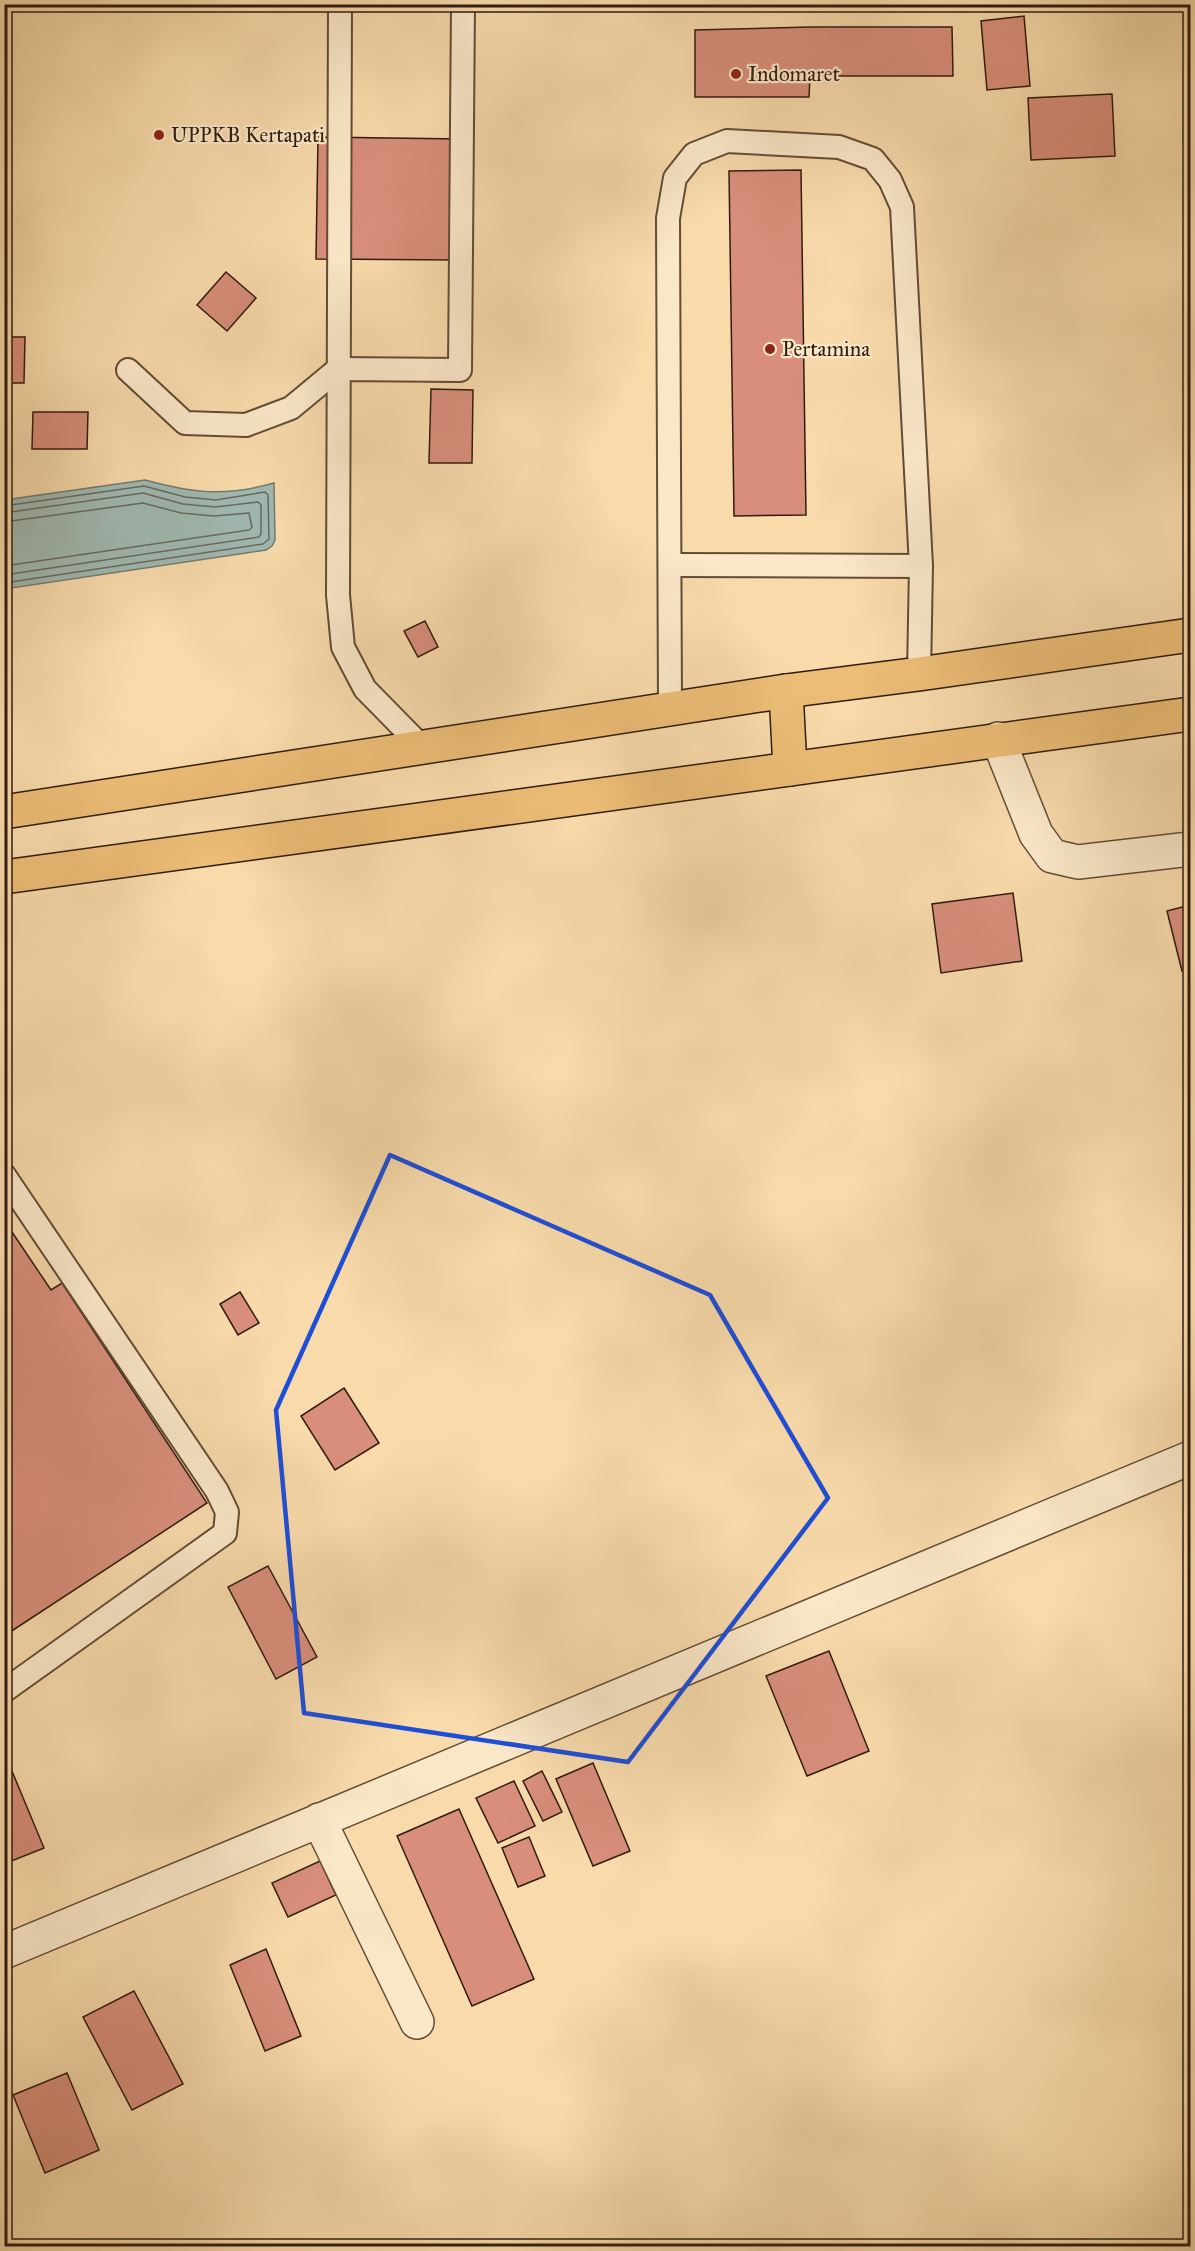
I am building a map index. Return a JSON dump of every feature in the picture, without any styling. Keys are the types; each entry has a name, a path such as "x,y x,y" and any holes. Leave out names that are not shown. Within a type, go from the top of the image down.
{"highway":[{"path":"4,812 670,708 1191,635"},
{"path":"786,691 790,769"},
{"path":"4,878 1191,714"}],"street":[{"path":"998,739 1036,834 1052,856 1078,862 1191,849"},
{"path":"4,1952 1191,1458"},
{"path":"319,1821 417,2022"}],"lane":[{"path":"340,4 338,595 343,647 365,689 422,747"},
{"path":"128,370 185,423 246,425 291,408 338,369 460,370 464,4"},
{"path":"670,708 668,218 675,178 694,154 727,141 839,147 873,159 894,189 902,207 921,566 919,674"},
{"path":"671,565 921,566"},
{"path":"4,1175 218,1491 226,1512 225,1533 4,1691"}],"highlighted area":[{"path":"390,1155 710,1295 828,1498 628,1762 304,1713 276,1410"}],"water":[{"path":"145,480 209,492 240,490 274,483 275,540 266,550 5,589 5,500"}],"building":[{"path":"1024,16 1030,86 987,90 981,21"},
{"path":"952,27 953,76 810,76 809,97 695,97 695,30"},
{"path":"1112,94 1115,156 1031,160 1028,98"},
{"path":"318,137 461,139 459,260 316,259"},
{"path":"801,170 806,515 734,516 729,171"},
{"path":"226,272 256,298 227,331 197,305"},
{"path":"4,337 25,337 24,383 4,383"},
{"path":"431,389 473,390 472,463 429,463"},
{"path":"33,412 88,412 87,449 32,449"},
{"path":"425,621 438,647 418,657 404,631"},
{"path":"1013,893 1022,961 941,973 932,904"},
{"path":"1190,905 1190,969 1182,971 1167,911"},
{"path":"10,1229 51,1290 62,1283 207,1503 4,1636 4,1232"},
{"path":"240,1292 259,1323 238,1335 220,1304"},
{"path":"344,1388 379,1443 335,1470 301,1416"},
{"path":"268,1566 317,1657 276,1679 228,1587"},
{"path":"829,1651 869,1751 807,1776 766,1676"},
{"path":"4,1752 44,1848 4,1864"},
{"path":"593,1763 630,1851 593,1866 556,1779"},
{"path":"542,1771 562,1812 543,1821 523,1781"},
{"path":"514,1781 535,1826 498,1843 476,1798"},
{"path":"459,1809 534,1979 472,2006 397,1836"},
{"path":"529,1837 545,1876 518,1887 502,1848"},
{"path":"320,1861 336,1895 288,1917 272,1883"},
{"path":"266,1949 301,2036 265,2051 230,1965"},
{"path":"134,1991 183,2084 132,2110 83,2017"},
{"path":"67,2073 99,2150 45,2173 13,2095"}],"place":[{"name":"Indomaret","path":"736,74"},
{"name":"UPPKB Kertapati","path":"159,135"},
{"name":"Pertamina","path":"770,349"}]}
